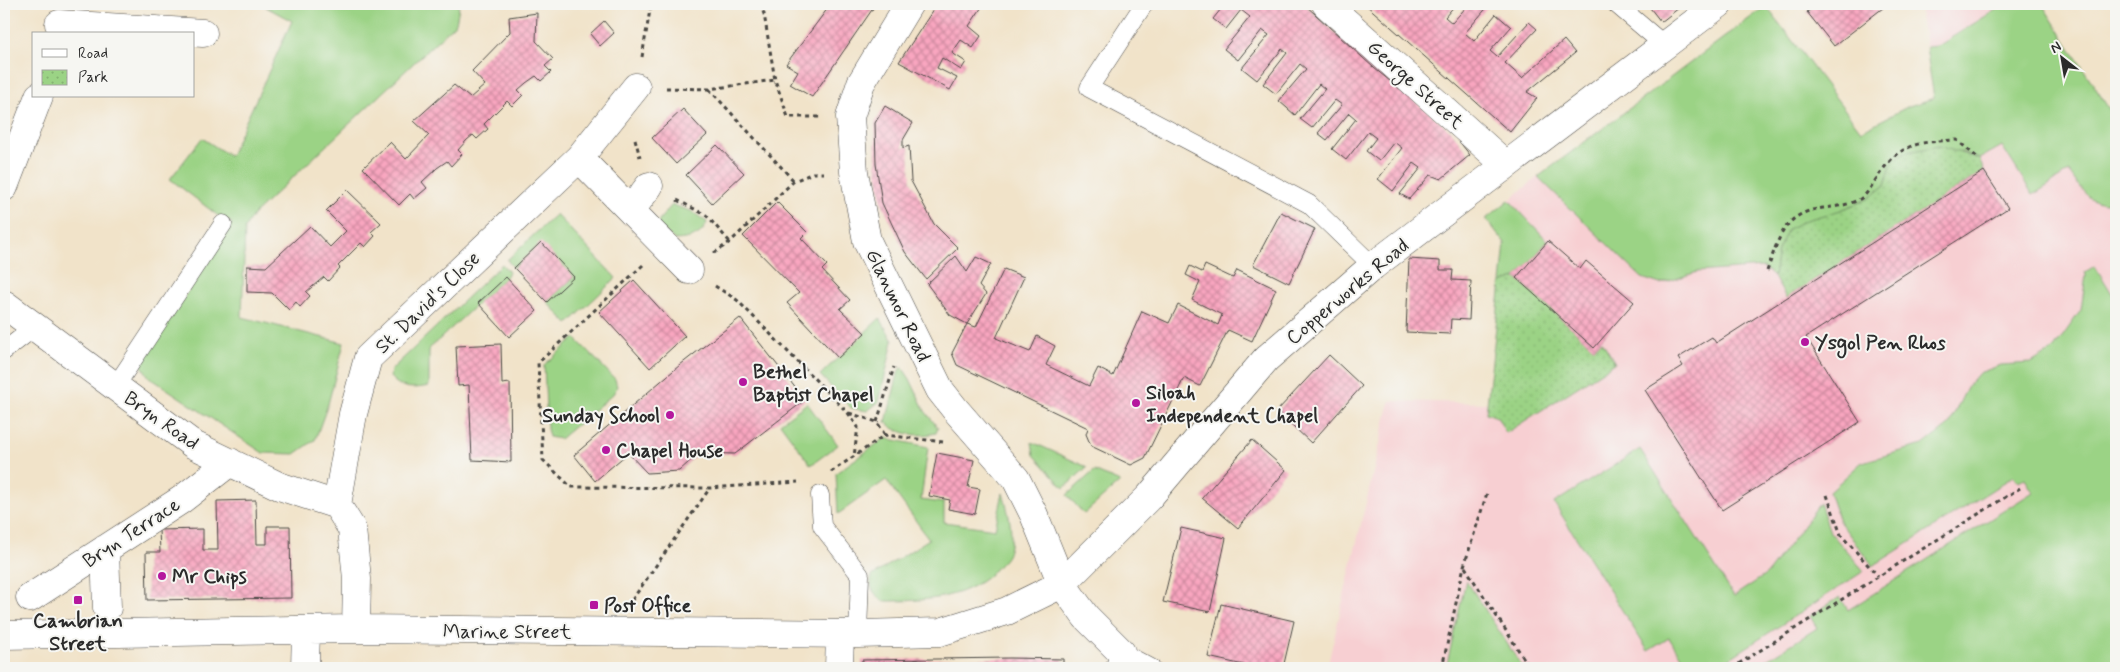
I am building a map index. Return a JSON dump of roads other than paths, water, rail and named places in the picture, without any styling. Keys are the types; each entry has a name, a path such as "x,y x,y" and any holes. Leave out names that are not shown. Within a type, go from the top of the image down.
{"street":[{"name":"Glanmor Road","path":"909,4 861,83 850,117 854,172 868,241 940,390 955,410 1016,479 1034,515 1062,584 1117,660"},
{"name":"George Street","path":"1326,4 1506,165"},
{"name":"Copperworks Road","path":"1007,611 1062,584 1149,497 1266,359 1373,266 1663,44 1719,4"},
{"path":"58,21 191,32"},
{"path":"195,32 203,33"},
{"name":"St. David's Close","path":"337,505 353,414 368,358 579,158 636,87"},
{"path":"4,187 38,98"},
{"path":"579,158 689,270"},
{"path":"631,210 649,186"},
{"name":"Bryn Road","path":"4,304 194,445 279,486 337,505"},
{"name":"Bryn Terrace","path":"30,598 181,500 230,462"},
{"path":"337,505 352,529 357,579 356,629"},
{"path":"105,549 107,608"},
{"name":"Marine Street","path":"4,635 356,629 849,635 940,632 1007,611"},
{"path":"305,668 306,630"},
{"path":"839,668 849,635"}],"lane":[{"path":"1144,4 1089,88 1309,204 1373,266"},
{"path":"1616,4 1663,44"},
{"path":"115,387 224,224"},
{"path":"4,351 34,327"},
{"path":"820,495 822,526 860,575 849,635"},
{"path":"1117,660 1151,668"}],"place":[{"name":"Ysgol Pen Rhos","path":"1805,342"},
{"name":"Bethel Baptist Chapel","path":"743,382"},
{"name":"Siloah Independent Chapel","path":"1136,403"},
{"name":"Sunday School","path":"670,415"},
{"name":"Chapel House","path":"606,450"},
{"name":"Mr Chips","path":"162,576"},
{"name":"Cambrian Street","path":"78,600"},
{"name":"Post Office","path":"594,605"}]}
